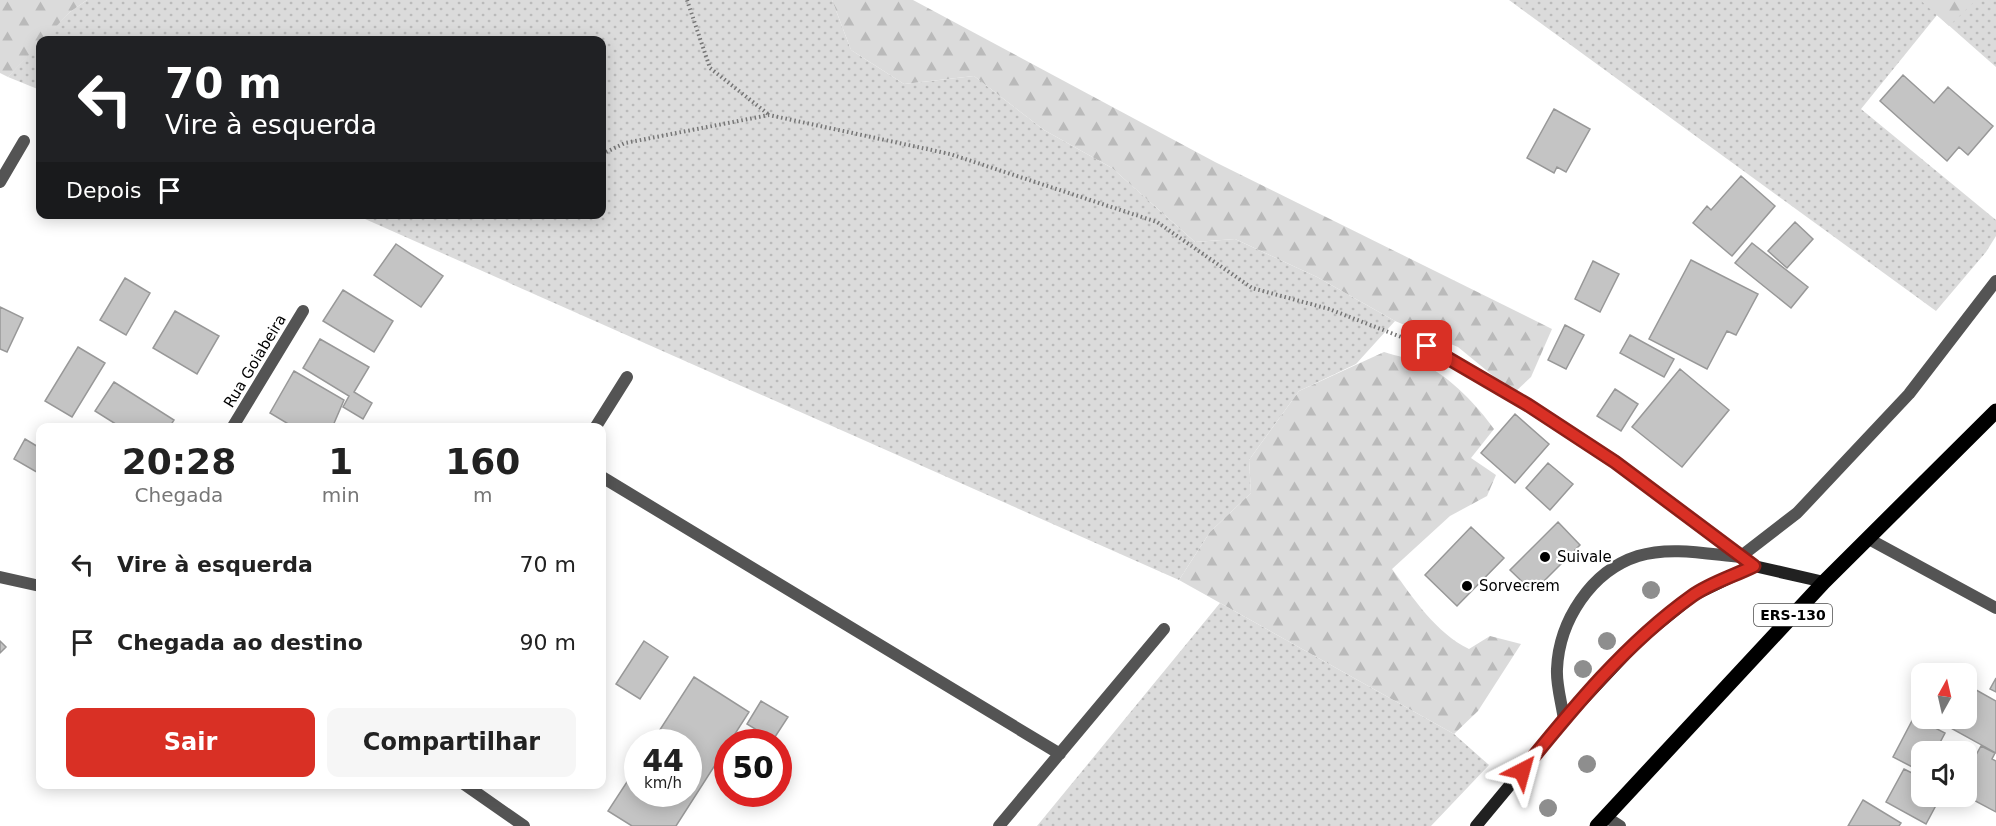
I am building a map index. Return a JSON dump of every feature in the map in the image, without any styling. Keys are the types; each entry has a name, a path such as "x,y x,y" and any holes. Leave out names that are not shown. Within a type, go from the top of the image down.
{"main road":[{"name":"ERS-130","path":"1601,822 1824,582 1994,415"},
{"path":"1476,826 1564,720 1641,638 1694,595 1754,566 1824,582"}],"street":[{"path":"0,182 24,141"},
{"path":"1564,720 1557,669 1568,620 1597,578 1638,556 1684,551 1740,557 1797,513 1909,394 1996,280"},
{"name":"Rua Goiabeira","path":"235,423 303,310"},
{"path":"1427,346 1528,405 1615,462 1754,566"},
{"path":"598,423 627,377"},
{"path":"606,479 1060,754"},
{"path":"1868,538 1996,608"},
{"path":"0,577 36,585"},
{"path":"999,826 1164,629"},
{"path":"471,789 524,826"},
{"path":"1601,822 1620,826"}],"path":[{"path":"687,0 710,68 769,115"},
{"path":"606,152 625,143 769,115 950,154 1158,222 1252,288 1329,309 1427,346"}],"green space":[{"path":"0,0 87,0 70,12 47,36 36,36 36,48 8,77 0,73"},
{"path":"87,0 832,0 851,50 904,84 974,76 1044,130 1112,168 1195,242 1235,239 1317,277 1395,321 1356,364 1299,391 1249,460 1251,493 1210,532 1179,580 365,219 606,219 606,36 46,36 70,12"},
{"path":"832,0 913,0 1215,162 1552,329 1531,377 1514,393 1458,347 1395,321 1317,277 1235,239 1195,242 1112,168 1044,130 974,76 904,84 851,50"},
{"path":"1509,0 1996,0 1996,67 1937,15 1861,109 1996,220 1996,236 1986,252 1936,311"},
{"path":"1920,0 1976,0 1949,26"},
{"path":"36,46 36,88 8,77"},
{"path":"1384,352 1435,370 1472,402 1494,429 1471,458 1496,475 1487,496 1450,516 1392,569 1426,614 1446,634 1469,649 1490,636 1521,644 1478,711 1454,734 1179,580 1210,532 1251,493 1249,460 1299,391"},
{"path":"1220,603 1454,734 1489,765 1431,826 1037,826"}],"building":[{"path":"1903,75 1934,103 1948,87 1993,126 1968,155 1959,147 1947,161 1880,101"},
{"path":"1554,109 1590,129 1566,172 1557,167 1554,173 1527,158"},
{"path":"1741,176 1775,206 1732,256 1693,223 1707,206 1711,210"},
{"path":"1795,222 1813,239 1787,268 1768,251"},
{"path":"1752,243 1808,287 1791,308 1735,263"},
{"path":"396,244 443,276 421,307 374,275"},
{"path":"1691,260 1758,294 1736,335 1727,331 1707,369 1649,339"},
{"path":"1593,261 1619,274 1600,312 1575,299"},
{"path":"125,278 150,293 126,335 100,320"},
{"path":"343,290 393,321 374,352 323,321"},
{"path":"0,307 23,318 7,352 0,349"},
{"path":"175,311 219,336 197,374 153,348"},
{"path":"1565,325 1584,335 1566,369 1548,360"},
{"path":"1630,335 1674,359 1664,377 1620,353"},
{"path":"320,339 369,367 354,392 372,403 363,419 343,407 349,396 303,368"},
{"path":"78,347 105,363 72,417 45,401"},
{"path":"1680,369 1729,410 1682,467 1632,427"},
{"path":"294,371 344,400 334,423 287,423 270,413"},
{"path":"114,382 174,420 172,423 114,423 95,411"},
{"path":"1615,389 1638,404 1621,431 1597,416"},
{"path":"1515,414 1549,444 1515,483 1481,453"},
{"path":"25,439 36,446 36,472 14,459"},
{"path":"1548,463 1573,484 1550,510 1526,488"},
{"name":"Suivale","path":"1558,522 1580,545 1533,592 1510,570"},
{"path":"1471,527 1504,558 1457,606 1425,575"},
{"path":"0,641 6,647 0,653"},
{"path":"644,641 668,657 640,699 616,684"},
{"path":"694,677 749,712 738,729 714,729 714,767 702,785 702,729 660,729"},
{"path":"1996,678 1996,692 1990,689"},
{"path":"1977,690 1996,701 1996,753 1952,729 1977,729"},
{"path":"761,701 788,717 780,729 755,729 747,724"},
{"path":"1911,723 1911,729 1937,729 1945,733 1941,741 1911,741 1911,766 1893,757"},
{"path":"1981,746 1995,753 1992,759 1996,761 1996,812 1977,802 1977,753"},
{"path":"1904,769 1911,772 1911,807 1935,807 1926,824 1886,802"},
{"path":"624,786 624,807 688,807 676,826 632,826 608,811"},
{"path":"1863,800 1901,823 1899,826 1848,826"}],"place":[{"name":"Suivale","path":"1545,557"},
{"name":"Sorvecrem","path":"1467,586"}],"route":[{"path":"1427,346 1528,405 1615,462 1754,566 1694,595 1641,638 1564,720 1522,771"}]}
